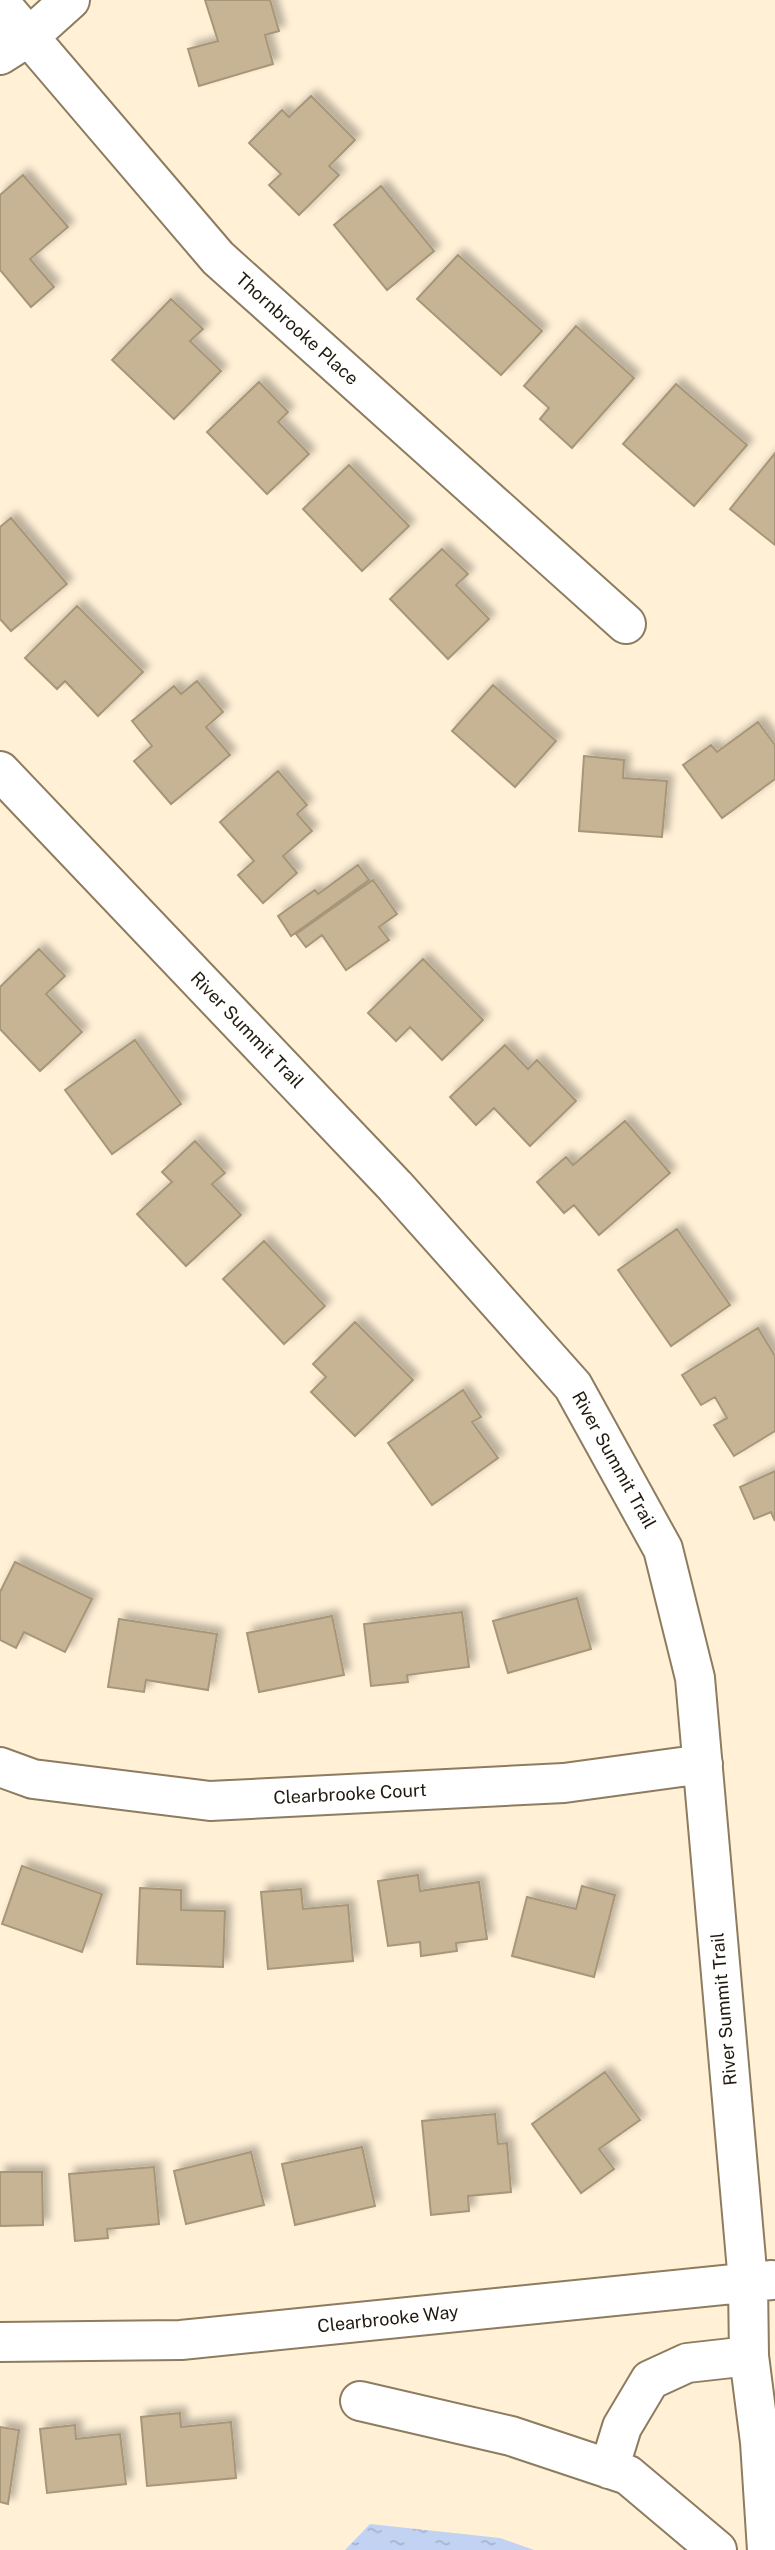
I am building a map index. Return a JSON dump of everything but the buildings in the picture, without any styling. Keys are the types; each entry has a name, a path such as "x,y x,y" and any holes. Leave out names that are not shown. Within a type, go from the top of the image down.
{"street":[{"path":"15,46 70,0"},
{"name":"Thornbrooke Place","path":"0,3 15,46 218,258 626,624"},
{"name":"River Summit Trail","path":"0,771 395,1186 573,1386 663,1549 695,1678 762,2281 749,2356 760,2442 767,2550"},
{"name":"Clearbrooke Court","path":"0,1767 33,1780 210,1801 564,1783 703,1764"},
{"name":"Clearbrooke Way","path":"0,2342 181,2340 762,2281"},
{"path":"609,2469 622,2427 650,2380 687,2363 749,2356"},
{"path":"360,2401 511,2436 628,2475 717,2550"}],"water":[{"path":"370,2524 500,2538 534,2550 345,2550"}]}
